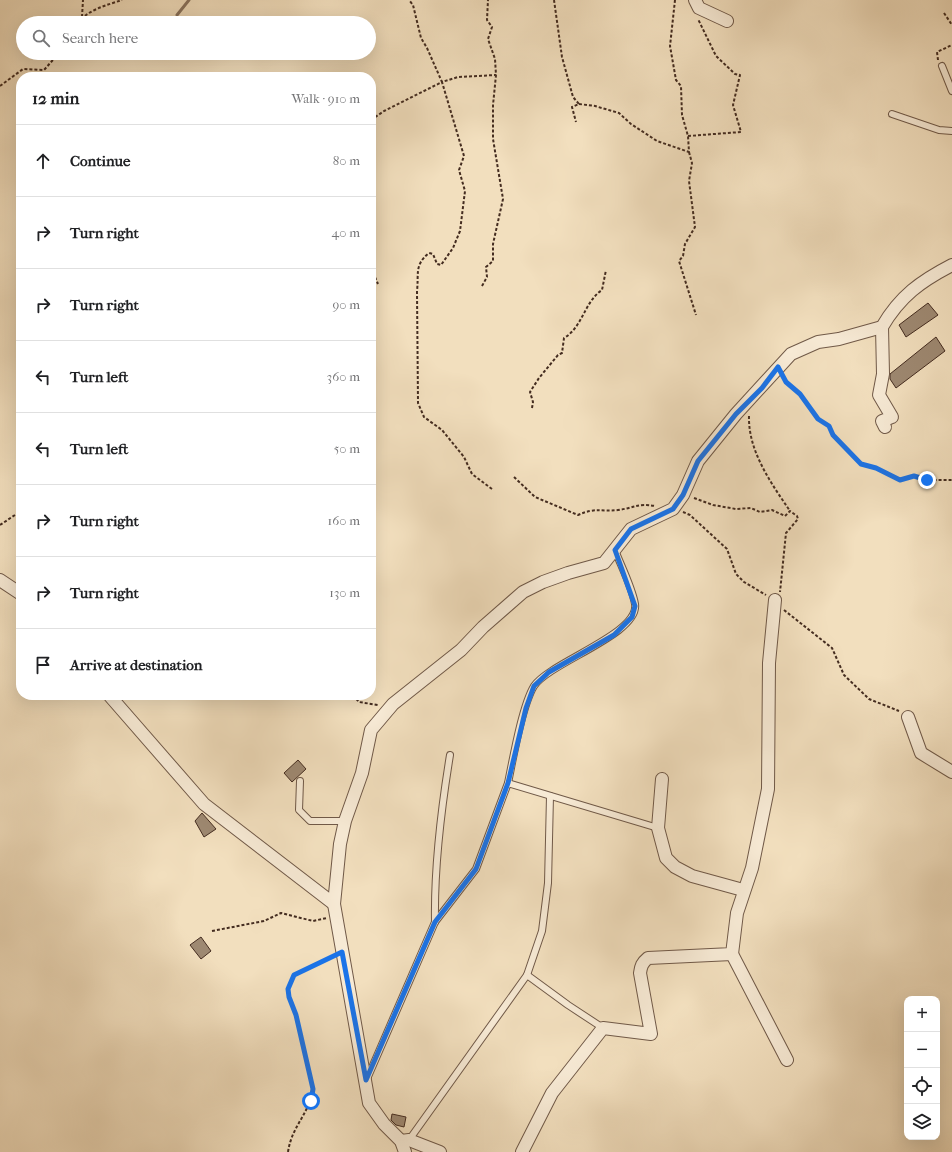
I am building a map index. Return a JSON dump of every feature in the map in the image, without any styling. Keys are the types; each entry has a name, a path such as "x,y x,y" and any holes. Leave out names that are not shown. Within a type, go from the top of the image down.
{"street":[{"path":"696,1 699,8 727,21"},
{"path":"885,427 882,421 892,417 879,395 883,374 882,327 890,313 909,292 926,278 952,265"},
{"path":"440,1152 405,1144 384,1124 369,1103 335,910 340,844 345,821 362,773 371,730 393,704 461,650 482,627 523,592 543,582 568,573 604,563 631,529 673,509 683,495 698,461 778,367 791,354 818,342 839,339 882,327"},
{"path":"0,580 16,591"},
{"path":"779,600 769,663 768,789 752,868 743,890 734,927 732,954 787,1060"},
{"path":"114,700 204,804 335,910"},
{"path":"908,717 921,753 952,772"},
{"path":"662,779 658,828 666,858 675,867 692,876 743,890"},
{"path":"522,1152 552,1093 603,1028 651,1034 640,973 640,966 648,958 732,954"}],"lane":[{"path":"942,66 952,91"},
{"path":"892,114 939,130 952,131"},
{"path":"366,1080 435,922 476,869 508,783 526,708 534,686 549,672 614,635 632,617 635,606 615,550"},
{"path":"435,922 434,883 439,826 450,754"},
{"path":"300,781 299,810 310,821 345,821"},
{"path":"508,783 658,828"},
{"path":"405,1144 527,975 542,931 548,883 550,796"},
{"path":"527,975 603,1028"}],"path":[{"path":"82,16 83,0"},
{"path":"84,16 103,6 122,0"},
{"path":"408,0 412,5 421,38 442,82 464,156 459,170 465,191 463,198 464,209 460,231 453,248 441,265 437,264 434,254 429,253 420,260 417,270 419,277 417,291 418,403 424,417 442,430 464,457 472,474 492,489"},
{"path":"482,286 488,277 486,267 493,261 493,244 503,199 493,139 493,105 496,75 495,59 488,39 492,26 487,20 488,0"},
{"path":"554,0 562,57 574,97 579,104"},
{"path":"675,0 670,46 676,80 681,86 682,115 688,136 689,152 692,163 689,181 695,227 685,244 683,256 679,261 696,314"},
{"path":"688,136 741,132 733,105 740,75 735,74 716,56 698,21 694,8 696,1"},
{"path":"944,13 952,24"},
{"path":"942,66 938,61 937,52 952,45"},
{"path":"19,72 23,69 44,70 53,60"},
{"path":"0,86 16,74"},
{"path":"376,117 442,82 458,77 496,75"},
{"path":"576,122 572,107 579,104 619,113 631,124 657,141 689,152"},
{"path":"532,408 533,402 530,392 558,355 562,353 564,338 572,334 581,322 596,294 602,290 606,270"},
{"path":"376,279 378,284"},
{"path":"778,367 786,382 800,394 818,419 829,426 833,435 861,464 876,468 900,480 914,476 927,480 952,480"},
{"path":"749,401 748,423 755,449 770,482 790,511 798,516 798,519 786,533 779,600 785,611"},
{"path":"514,478 535,497 578,515 591,509 618,510 642,504 673,509 690,515 727,548 736,574 744,582 779,600 785,611 832,648 844,675 869,699 908,717"},
{"path":"683,495 713,505 736,509 751,508 760,512 772,510 784,516 790,511"},
{"path":"0,525 16,514"},
{"path":"357,700 359,702 372,705 393,704"},
{"path":"212,931 264,921 281,913 313,921 335,910"},
{"path":"288,1152 290,1137 311,1101 313,1089 296,1015 289,997 290,982 294,975 342,952"}],"building":[{"path":"928,303 938,315 906,337 899,325"},
{"path":"936,337 945,351 896,388 890,379 890,374"},
{"path":"298,760 306,769 292,782 284,773"},
{"path":"202,813 216,829 204,837 195,821"},
{"path":"201,937 211,951 201,959 190,945"},
{"path":"392,1114 406,1117 404,1127 396,1125 391,1120"}],"waterway":[{"path":"177,15 189,0"}],"route":[{"path":"311,1101 313,1089 296,1015 289,997 288,989 294,975 342,952 366,1080 435,922 476,869 508,783 526,708 534,686 549,672 614,635 632,617 635,606 615,550 631,529 673,509 683,495 688,480 698,461 736,414 762,388 778,367 786,382 800,394 810,410 818,419 829,426 833,435 861,464 891,474 900,480 914,476 927,480"}]}
